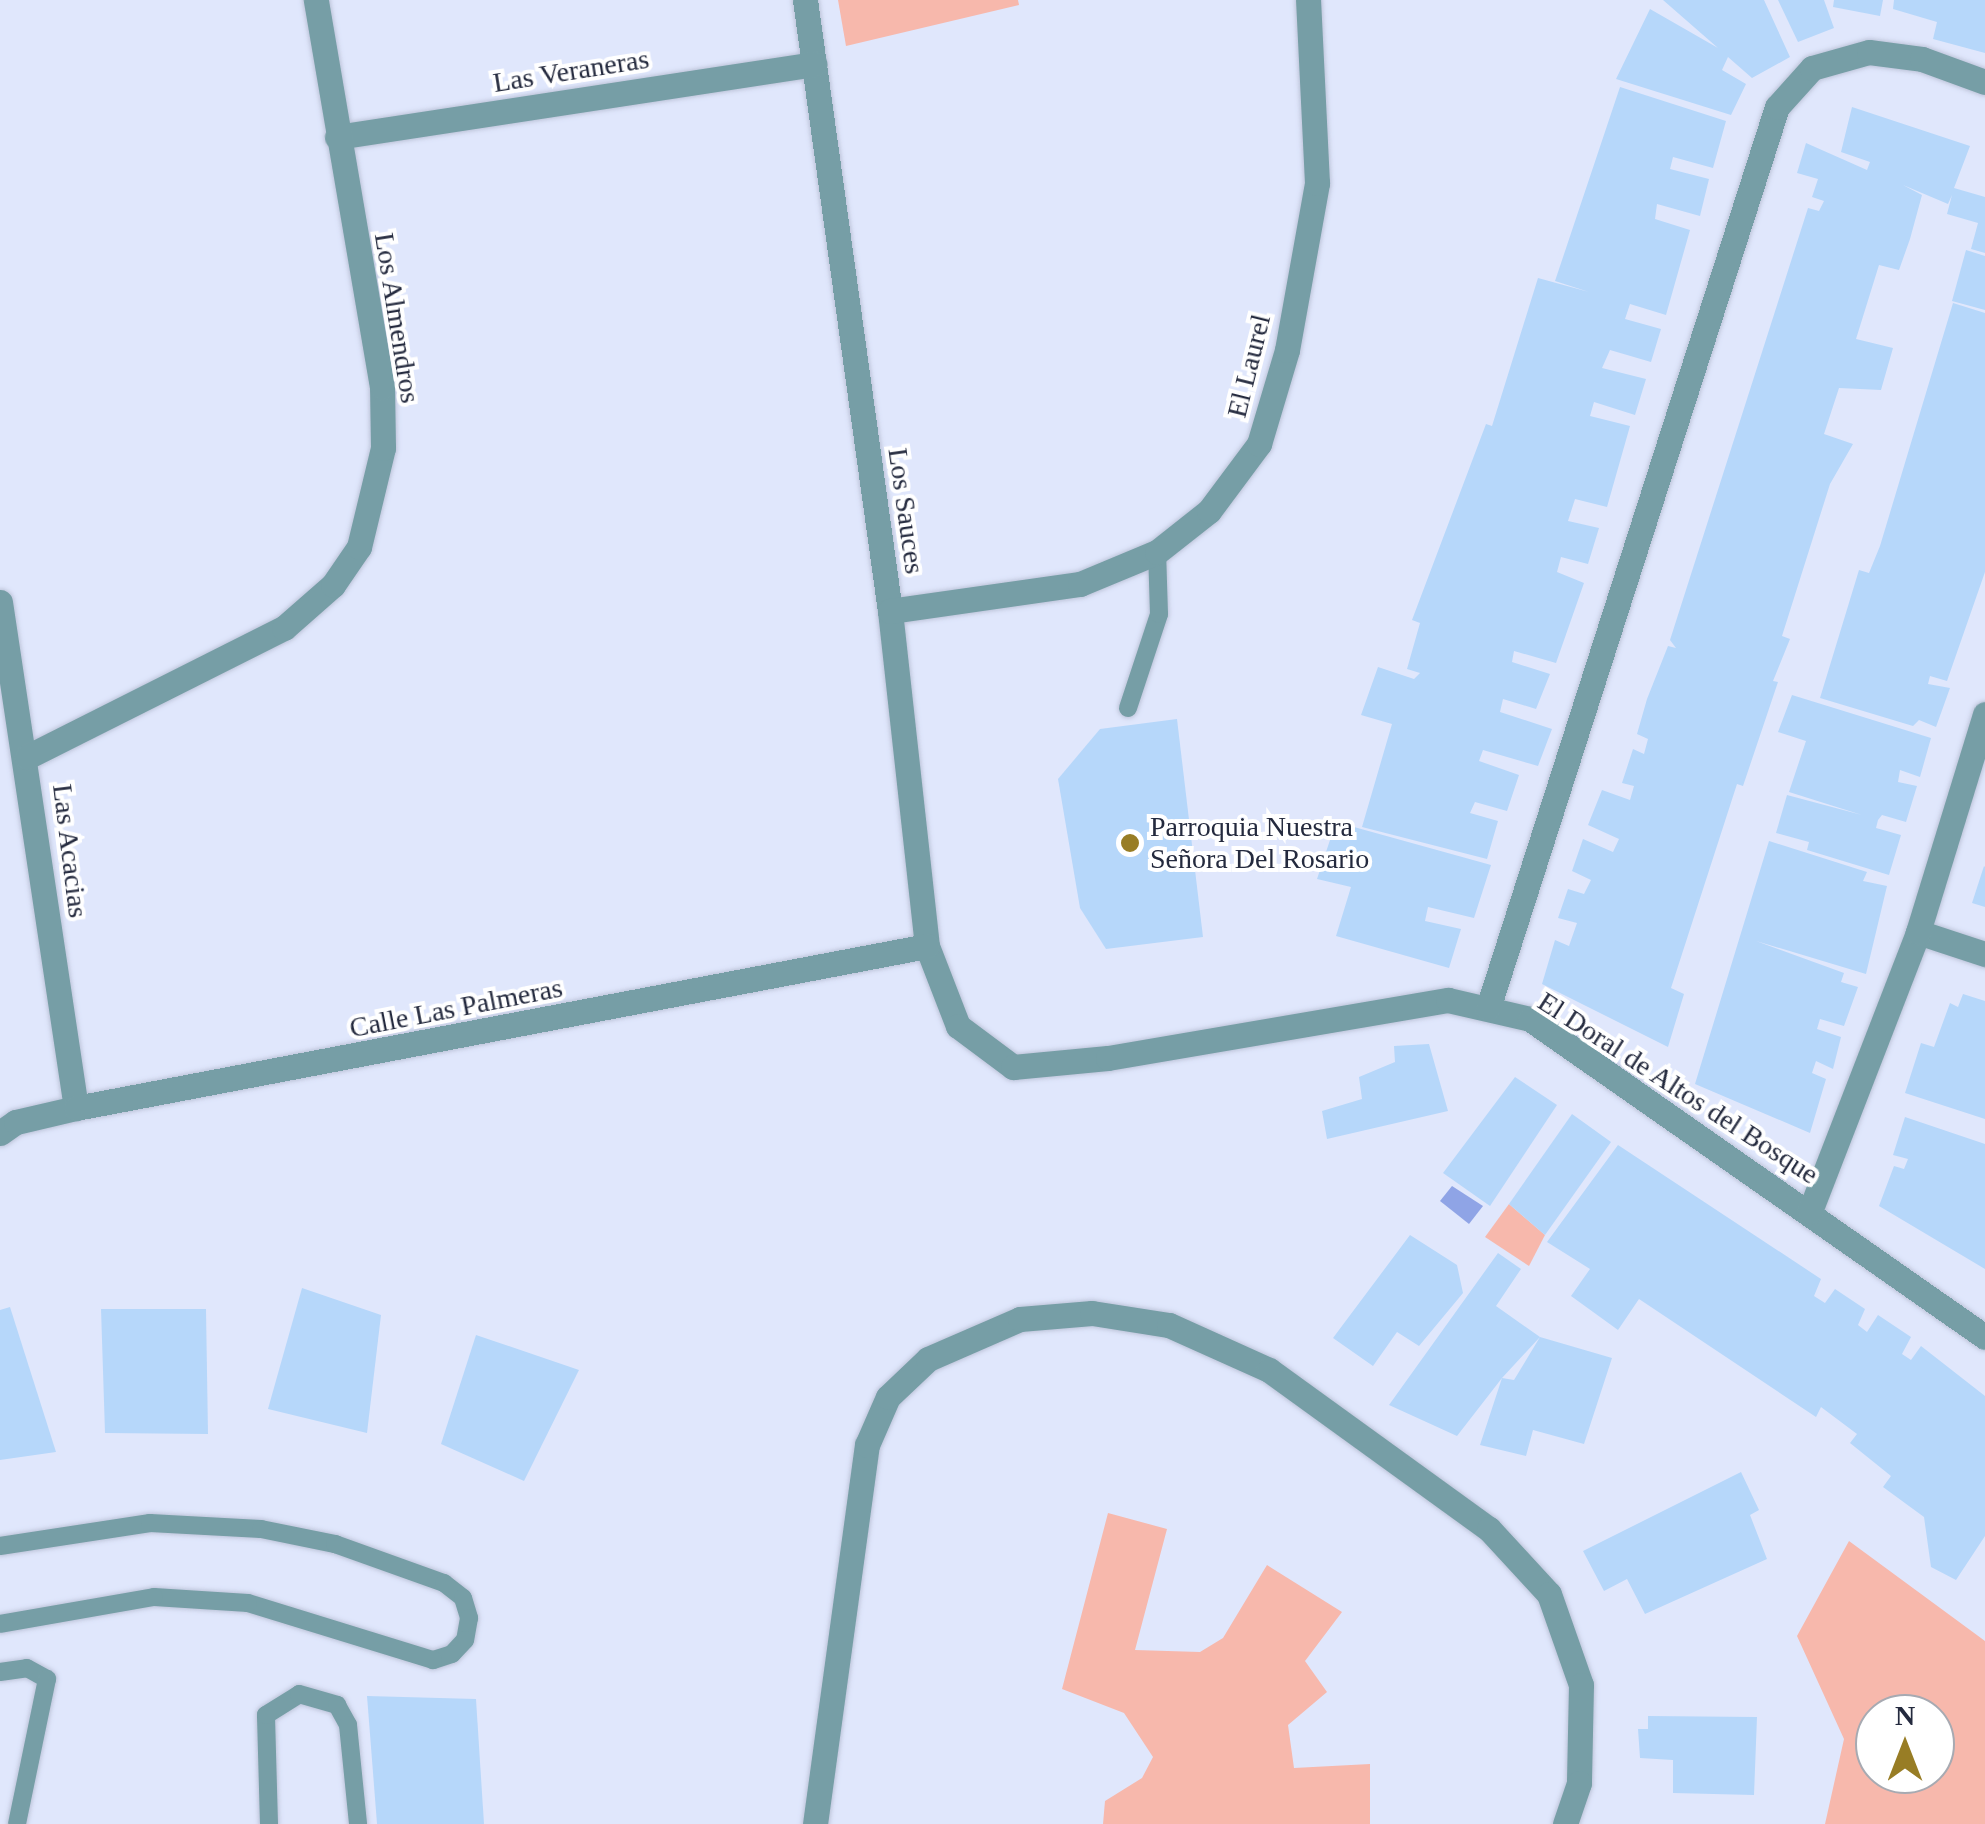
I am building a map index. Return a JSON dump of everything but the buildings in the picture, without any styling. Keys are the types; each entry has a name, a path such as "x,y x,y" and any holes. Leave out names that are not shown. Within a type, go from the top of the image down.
{"street":[{"name":"Los Almendros","path":"27,756 284,628 333,585 359,547 383,448 382,387 316,0"},
{"name":"Los Sauces","path":"804,0 890,611 927,946 958,1026"},
{"name":"El Laurel","path":"890,611 1080,584 1156,552 1209,511 1260,444 1287,350 1317,184 1316,54 1308,0"},
{"path":"1488,1008 1776,107 1812,68 1869,52 1922,59 1985,82"},
{"name":"Las Veraneras","path":"337,136 814,64"},
{"name":"Las Acacias","path":"0,602 27,756 76,1108"},
{"path":"1810,1211 1918,932 1985,714"},
{"path":"1918,932 1985,954"},
{"name":"Calle Las Palmeras","path":"0,1133 16,1122 76,1108 927,946"},
{"name":"El Doral de Altos del Bosque","path":"958,1026 1012,1067 1108,1058 1448,1000 1530,1019 1810,1211 1985,1337"},
{"path":"815,1824 868,1445 888,1397 928,1359 1020,1320 1092,1313 1169,1325 1269,1370 1489,1529 1548,1594 1580,1684 1579,1782 1565,1824"}],"lane":[{"path":"1128,708 1159,614 1156,552"},
{"path":"0,1546 150,1523 261,1529 334,1544 444,1583 463,1598 469,1618 465,1640 452,1654 433,1660 248,1603 154,1597 0,1624"},
{"path":"0,1672 27,1668 46,1679 17,1824"},
{"path":"269,1824 266,1715 299,1694 337,1705 348,1725 358,1824"}],"shaded area":[{"path":"838,0 1018,0 1019,5 846,46"},
{"path":"1509,1204 1545,1235 1529,1266 1485,1237"},
{"path":"1108,1513 1167,1529 1135,1650 1200,1652 1223,1638 1267,1565 1342,1612 1305,1661 1327,1692 1288,1725 1294,1768 1370,1764 1370,1824 1103,1824 1105,1801 1142,1778 1153,1757 1124,1713 1062,1689"},
{"path":"1849,1541 1985,1641 1985,1824 1825,1824 1844,1739 1797,1636"}],"water":[{"path":"1452,1186 1483,1206 1469,1224 1440,1201"}],"place":[{"name":"Parroquia Nuestra Señora Del Rosario","path":"1130,843"}]}
